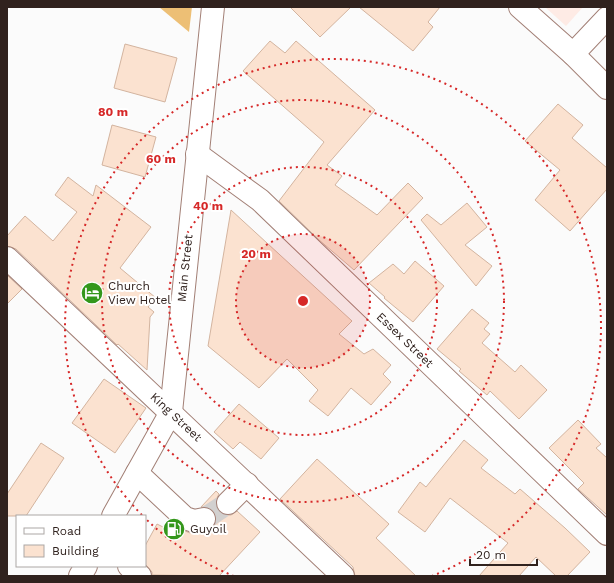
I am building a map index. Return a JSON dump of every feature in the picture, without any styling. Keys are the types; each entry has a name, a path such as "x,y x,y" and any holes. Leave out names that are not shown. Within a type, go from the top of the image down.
{"street":[{"name":"Main Street","path":"114,515 171,412 213,7"},
{"path":"520,7 573,54 607,88"},
{"path":"573,54 607,18"},
{"name":"Essex Street","path":"197,154 260,200 607,534"},
{"name":"King Street","path":"7,258 343,576"},
{"path":"137,473 185,518 194,521 204,519"},
{"path":"228,503 247,484"},
{"path":"80,576 85,567"},
{"path":"130,567 140,576"}],"shaded area":[{"path":"159,7 192,7 189,32"},
{"path":"545,7 583,7 566,26"}],"building":[{"path":"290,7 351,7 320,37"},
{"path":"359,7 440,7 428,22 433,27 413,51"},
{"path":"270,41 285,53 296,41 375,110 327,165 342,176 335,185 377,215 408,183 423,198 354,270 318,239 279,201 324,142 243,71"},
{"path":"125,44 177,58 165,102 114,88"},
{"path":"558,104 583,125 572,138 607,168 607,189 570,231 535,200 560,170 525,141"},
{"path":"112,125 156,137 145,177 102,165"},
{"path":"68,177 93,196 96,185 151,227 120,268 156,298 148,307 154,312 150,317 147,370 118,344 117,345 16,249 7,246 7,236 25,216 53,241 77,212 55,195"},
{"path":"467,203 487,227 465,245 492,266 476,286 421,220 427,214 441,225"},
{"path":"231,210 352,321 339,334 364,354 373,349 391,365 383,374 391,382 371,405 351,388 328,416 309,401 318,390 287,359 259,388 208,346"},
{"path":"415,261 444,286 413,322 384,298 385,297 369,283 393,264 404,274"},
{"path":"7,275 22,289 7,304"},
{"path":"472,309 489,323 484,329 490,334 482,343 515,372 521,365 547,390 519,419 490,391 487,395 459,371 461,369 437,349"},
{"path":"104,379 146,408 115,453 72,423"},
{"path":"239,404 279,438 261,459 240,442 233,449 214,432"},
{"path":"578,420 601,444 596,448 607,458 607,515 578,489 584,483 549,448"},
{"path":"464,440 488,460 481,468 515,494 520,489 590,552 567,576 556,576 536,557 519,576 479,576 508,543 450,498 425,532 398,512 420,482 426,487"},
{"path":"41,443 64,458 27,515 7,516 7,494"},
{"path":"317,459 389,524 376,538 416,576 355,576 353,567 280,499"},
{"path":"216,491 219,494 216,500 216,506 219,512 225,515 231,515 237,511 260,532 219,576 152,575 152,572 146,565 146,544 157,524 167,529 171,527 179,531 180,529 190,533 212,529 216,523 214,511 208,507 201,507"}],"tunnel":[{"path":"204,519 228,503"}],"place":[{"name":"Church View Hotel","path":"92,293"},
{"name":"Guyoil","path":"174,529"}]}
